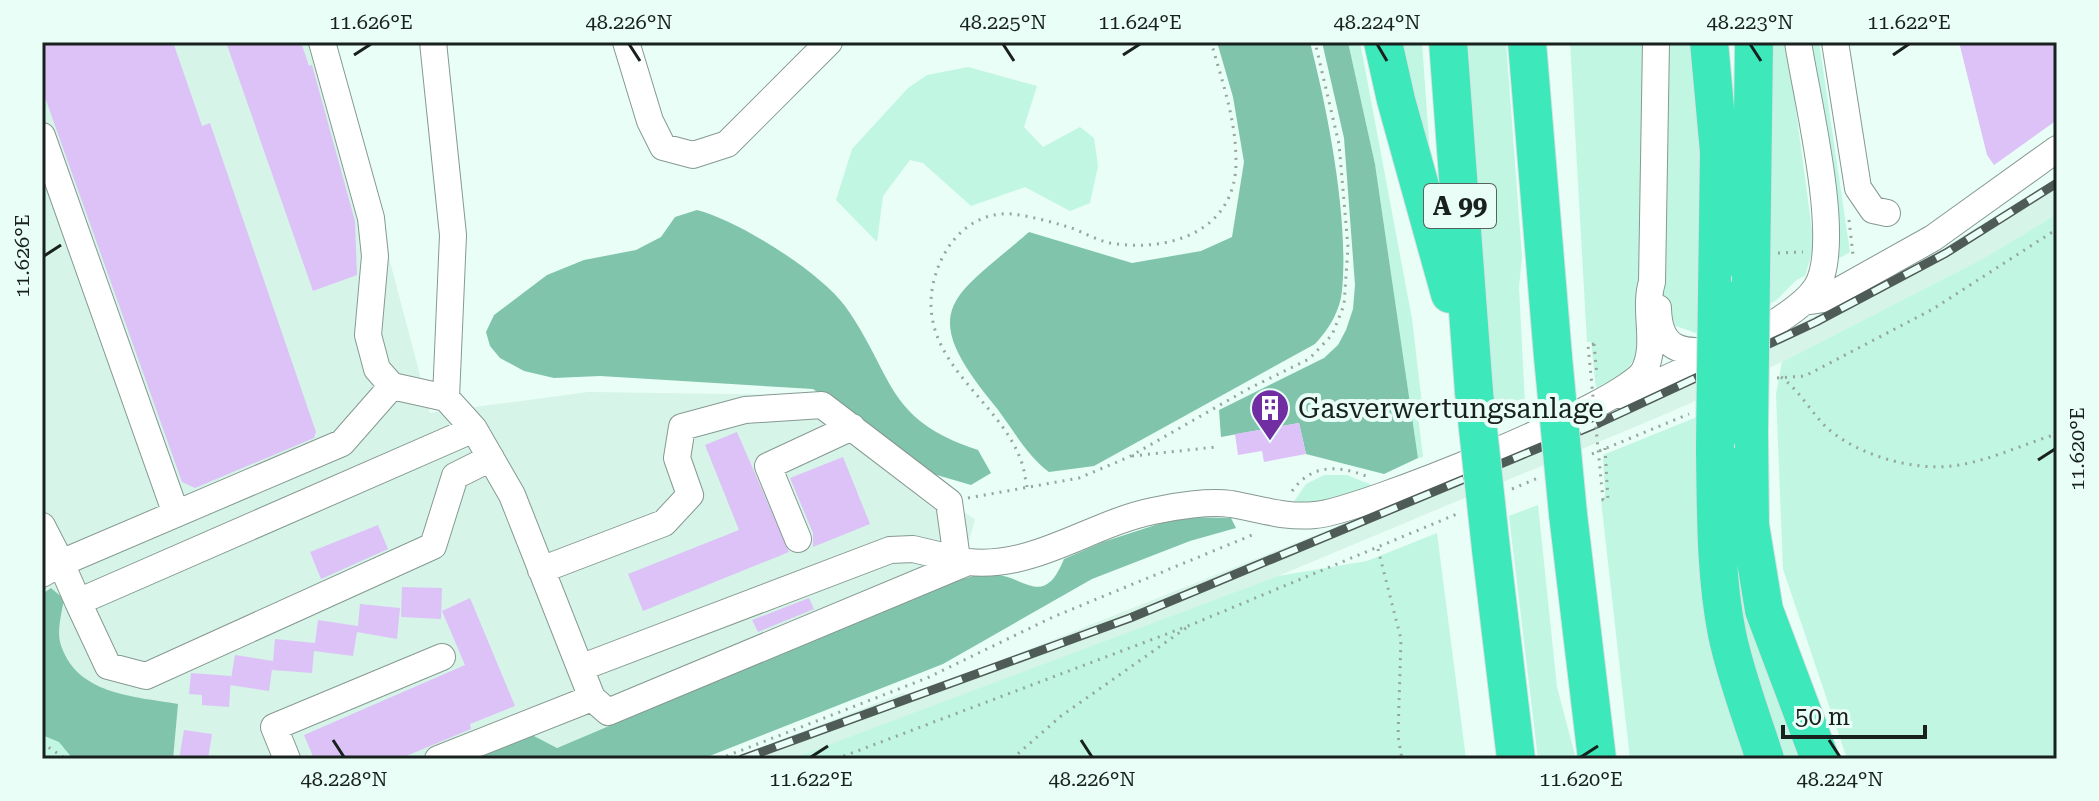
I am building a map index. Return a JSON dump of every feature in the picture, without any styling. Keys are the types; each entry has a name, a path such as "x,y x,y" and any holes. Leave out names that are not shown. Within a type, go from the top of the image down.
{"highway":[{"path":"1383,42 1473,381"},
{"name":"A 99","path":"1448,42 1473,381 1516,759"},
{"path":"1527,42 1572,351"},
{"path":"1548,42 1586,507 1575,570 1597,759"},
{"path":"1709,42 1719,152 1715,448 1718,570 1723,611 1737,672 1765,759"},
{"path":"1754,42 1760,266 1749,432 1750,525 1764,610 1820,759"}],"street":[{"path":"322,42 371,218 375,256 368,335 377,369 392,386 446,398 474,429 512,495 592,698 608,712 962,561"},
{"path":"433,42 453,235 446,398"},
{"path":"626,42 650,121 663,147 693,155 727,144 829,42"},
{"path":"580,668 890,550 913,549 962,561 1029,557 1152,511 1227,503 1279,515 1319,515 1371,500 1643,373 1649,356 1648,295 1652,282 1656,42"},
{"path":"1602,393 1624,397 1728,349 1804,302 1816,288 1826,253 1826,220 1798,42"},
{"path":"1835,42 1858,188 1873,210 1887,213"},
{"path":"42,136 176,514"},
{"path":"1804,302 1824,299 1933,238 2057,149"},
{"path":"1652,282 1657,295 1660,330 1669,344 1694,353 1728,349"},
{"path":"52,568 342,443 392,386"},
{"path":"541,570 664,523 690,495 677,458 682,427 745,410 822,405 949,502 962,561"},
{"path":"798,539 768,466 852,427"},
{"path":"78,602 474,429"},
{"path":"42,526 52,568 78,602 108,666 146,676 433,546 455,476 491,458"},
{"path":"287,759 274,727 442,657"},
{"path":"438,759 592,698"}],"path":[{"path":"1027,487 1020,457 942,347 931,303 941,257 956,236 977,222 1009,213 1068,226 1109,243 1160,245 1192,237 1217,219 1231,196 1236,161 1227,97 1211,42"},
{"path":"949,502 1079,478 1129,457 1248,389 1309,359 1332,335 1344,305 1348,247 1339,144 1315,42"},
{"path":"1760,266 1826,253"},
{"path":"1586,507 1603,500 1588,345 1572,351 1602,393"},
{"path":"1781,377 1793,386 1826,426 1857,448 1919,465 1952,466 2057,434"},
{"path":"1129,457 1216,447"},
{"path":"1586,507 1605,448"},
{"path":"719,759 927,678 1053,617 1248,537 1266,528 1279,515"},
{"path":"836,759 1193,624 1378,549 1401,639 1398,736 1402,759"},
{"path":"1012,759 1061,716 1193,624"},
{"path":"42,743 66,759"}],"shaded area":[{"path":"42,42 332,42 430,413 588,392 790,395 907,478 975,519 958,581 556,748 467,759 79,759 42,719"},
{"path":"2057,178 2057,214 1986,257 1782,362 1668,413 1278,576 847,739 791,759 731,759 903,693 912,696 1331,529 1779,335 1928,258"}],"green space":[{"path":"1217,42 1310,42 1324,100 1340,199 1342,291 1336,313 1315,344 1094,466 1049,472 1025,448 968,370 955,345 950,324 953,306 980,273 1029,232 1132,263 1201,251 1232,237 1244,162 1233,97"},
{"path":"1322,42 1348,42 1375,164 1418,458 1384,474 1306,454 1299,423 1221,437 1219,410 1324,358 1338,345 1353,309 1355,285 1344,138"},
{"path":"1348,42 1360,42 1412,319 1423,412 1418,415 1423,457 1418,458 1375,164"},
{"path":"1393,42 1422,42 1432,184"},
{"path":"1466,42 1506,42 1522,257 1519,287 1525,403 1494,411"},
{"path":"1570,42 1644,42 1638,355 1623,374 1596,388 1591,342 1587,342"},
{"path":"1666,42 1694,42 1703,107 1699,334 1667,323 1663,310"},
{"path":"1768,42 1787,42 1814,246 1805,276 1770,304"},
{"path":"1809,42 1819,42 1850,252 1838,259 1840,249"},
{"path":"968,67 1037,86 1024,127 1043,147 1080,127 1094,138 1098,166 1090,203 1070,211 1025,187 971,206 923,163 910,160 883,196 877,242 836,200 852,149 908,88 927,75"},
{"path":"697,210 734,225 777,249 833,292 845,306 895,393 908,409 947,438 978,450 991,473 971,485 930,473 813,389 600,376 554,378 524,371 500,358 490,346 486,332 494,315 547,275 584,260 636,250 661,237 675,217"},
{"path":"2057,214 2057,759 1847,759 1783,569 1776,394 1782,362 1986,257"},
{"path":"1737,410 1808,759 1780,759 1761,702 1731,568"},
{"path":"1697,417 1696,456 1747,759 1630,759 1601,500 1605,496 1603,455"},
{"path":"1324,475 1347,475 1374,486 1316,504 1293,503 1306,484"},
{"path":"1538,505 1557,687 1576,759 1538,759 1509,516"},
{"path":"1180,517 1231,518 1236,528 1190,541 1092,579 943,664 702,759 467,759 532,735 557,748 945,584 976,575 994,574 1042,586 1057,574 1064,559 1103,542"},
{"path":"1437,533 1466,759 791,759 1278,576 1367,561"},
{"path":"51,588 64,599 59,626 60,642 78,673 108,690 178,704 173,759 73,759 59,742 42,735 42,594"},
{"path":"42,721 78,759 42,759"}],"building":[{"path":"42,42 173,42 202,126 210,123 316,432 314,438 195,488 182,482 42,89"},
{"path":"226,42 301,42 309,66 312,65 355,221 357,275 313,291"},
{"path":"1959,42 2057,42 2057,120 1994,165 1987,155"},
{"name":"Gasverwertungsanlage","path":"1299,423 1306,454 1264,462 1262,451 1238,455 1235,434"},
{"path":"737,432 789,552 643,611 628,574 739,530 705,445"},
{"path":"843,457 870,524 813,547 813,533 790,478"},
{"path":"378,525 388,549 321,579 310,552"},
{"path":"402,587 442,588 441,619 401,617"},
{"path":"470,598 515,706 470,724 471,729 399,759 314,759 304,735 465,665 442,611"},
{"path":"809,598 814,609 758,632 752,620"},
{"path":"360,604 400,608 397,639 357,632 353,656 314,651 312,673 272,670 273,662 269,691 230,685 235,655 273,661 275,639 315,643 318,620 358,626"},
{"path":"191,673 231,676 229,707 202,705 202,695 189,694"},
{"path":"184,730 212,734 208,759 179,759"}],"railway":[{"path":"742,759 1130,618 1599,423 1816,322 1946,253 2057,183"}],"place":[{"name":"Gasverwertungsanlage","path":"1270,442"}]}
